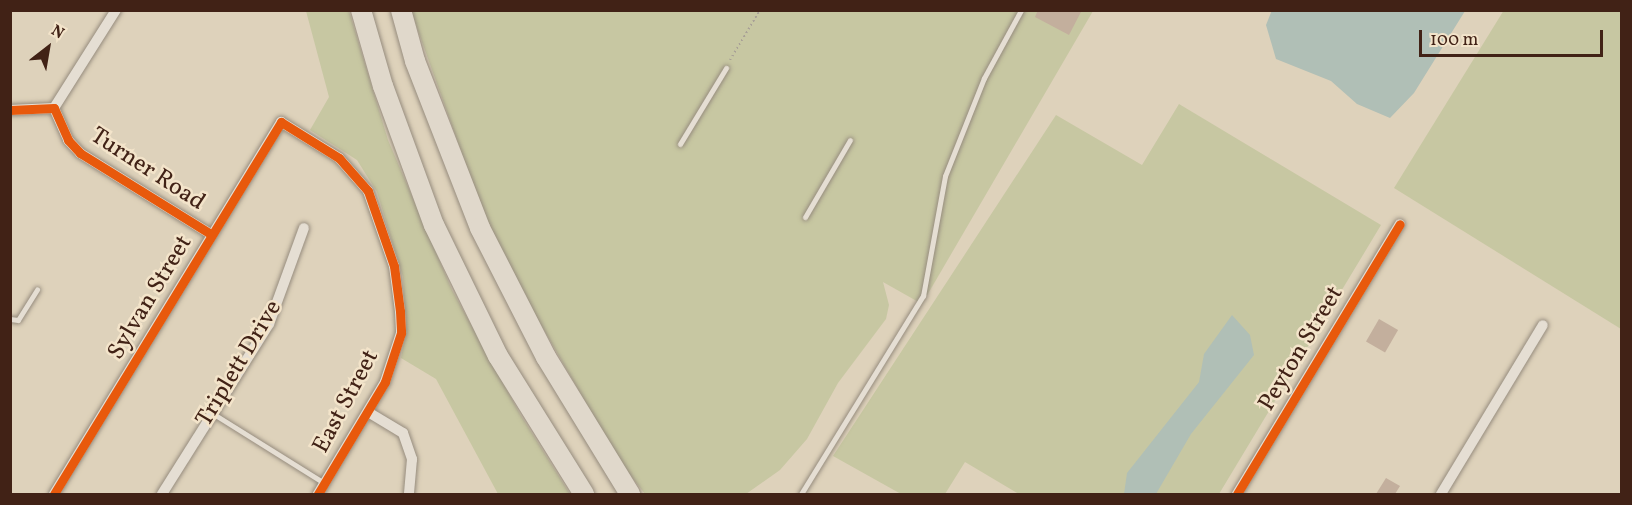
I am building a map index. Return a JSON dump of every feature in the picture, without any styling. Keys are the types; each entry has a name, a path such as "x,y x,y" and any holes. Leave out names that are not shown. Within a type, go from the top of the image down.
{"highway":[{"path":"361,10 383,86 434,225 498,356 584,495"},
{"path":"401,10 415,61 480,228 546,357 630,495"}],"street":[{"path":"10,110 54,108 72,84 116,10"},
{"name":"Turner Road","path":"54,108 68,140 80,153 212,235"},
{"name":"Sylvan Street","path":"54,495 281,122"},
{"name":"East Street","path":"281,122 339,158 357,175 368,190 394,266 401,333 385,382 318,495"},
{"name":"Peyton Street","path":"1237,495 1400,224"},
{"name":"Triplett Drive","path":"162,495 211,412 269,324 304,228"},
{"path":"1441,495 1543,325"},
{"path":"368,412 403,433 412,459 409,495"}],"lane":[{"path":"801,495 923,296 945,176 984,78 1021,10"},
{"path":"680,144 726,68"},
{"path":"805,218 850,140"},
{"path":"10,319 18,320 37,289"},
{"path":"211,412 325,483"}],"path":[{"path":"726,68 760,10"}],"green space":[{"path":"1504,10 1621,11 1621,329 1394,188"},
{"path":"306,11 349,11 388,140 452,290 520,414 570,494 498,494 436,379 401,358 406,330 403,277 377,192 357,160 310,130 329,97"},
{"path":"411,11 1093,11 922,304 883,282 889,305 886,319 838,383 807,439 780,470 746,494 645,494 620,462 514,278 480,204"},
{"path":"1179,104 1381,225 1219,494 1019,494 965,462 945,494 901,494 833,456 1056,115 1142,165"}],"shaded area":[{"path":"1272,10 1465,11 1414,93 1390,118 1357,104 1331,81 1276,59 1266,25"},
{"path":"1232,315 1250,335 1254,355 1191,434 1156,494 1124,494 1127,473 1199,382 1204,354"}],"building":[{"path":"1038,10 1082,10 1069,35 1035,17"},
{"path":"1379,319 1398,330 1385,353 1366,342"},
{"path":"1386,478 1400,486 1395,494 1376,494"}],"cycle path":[{"path":"10,110 54,108 68,140 80,153 212,235"},
{"path":"54,494 281,122 339,158 368,191 394,266 400,311 401,333 385,382 318,494"},
{"path":"1237,494 1400,224"}]}
